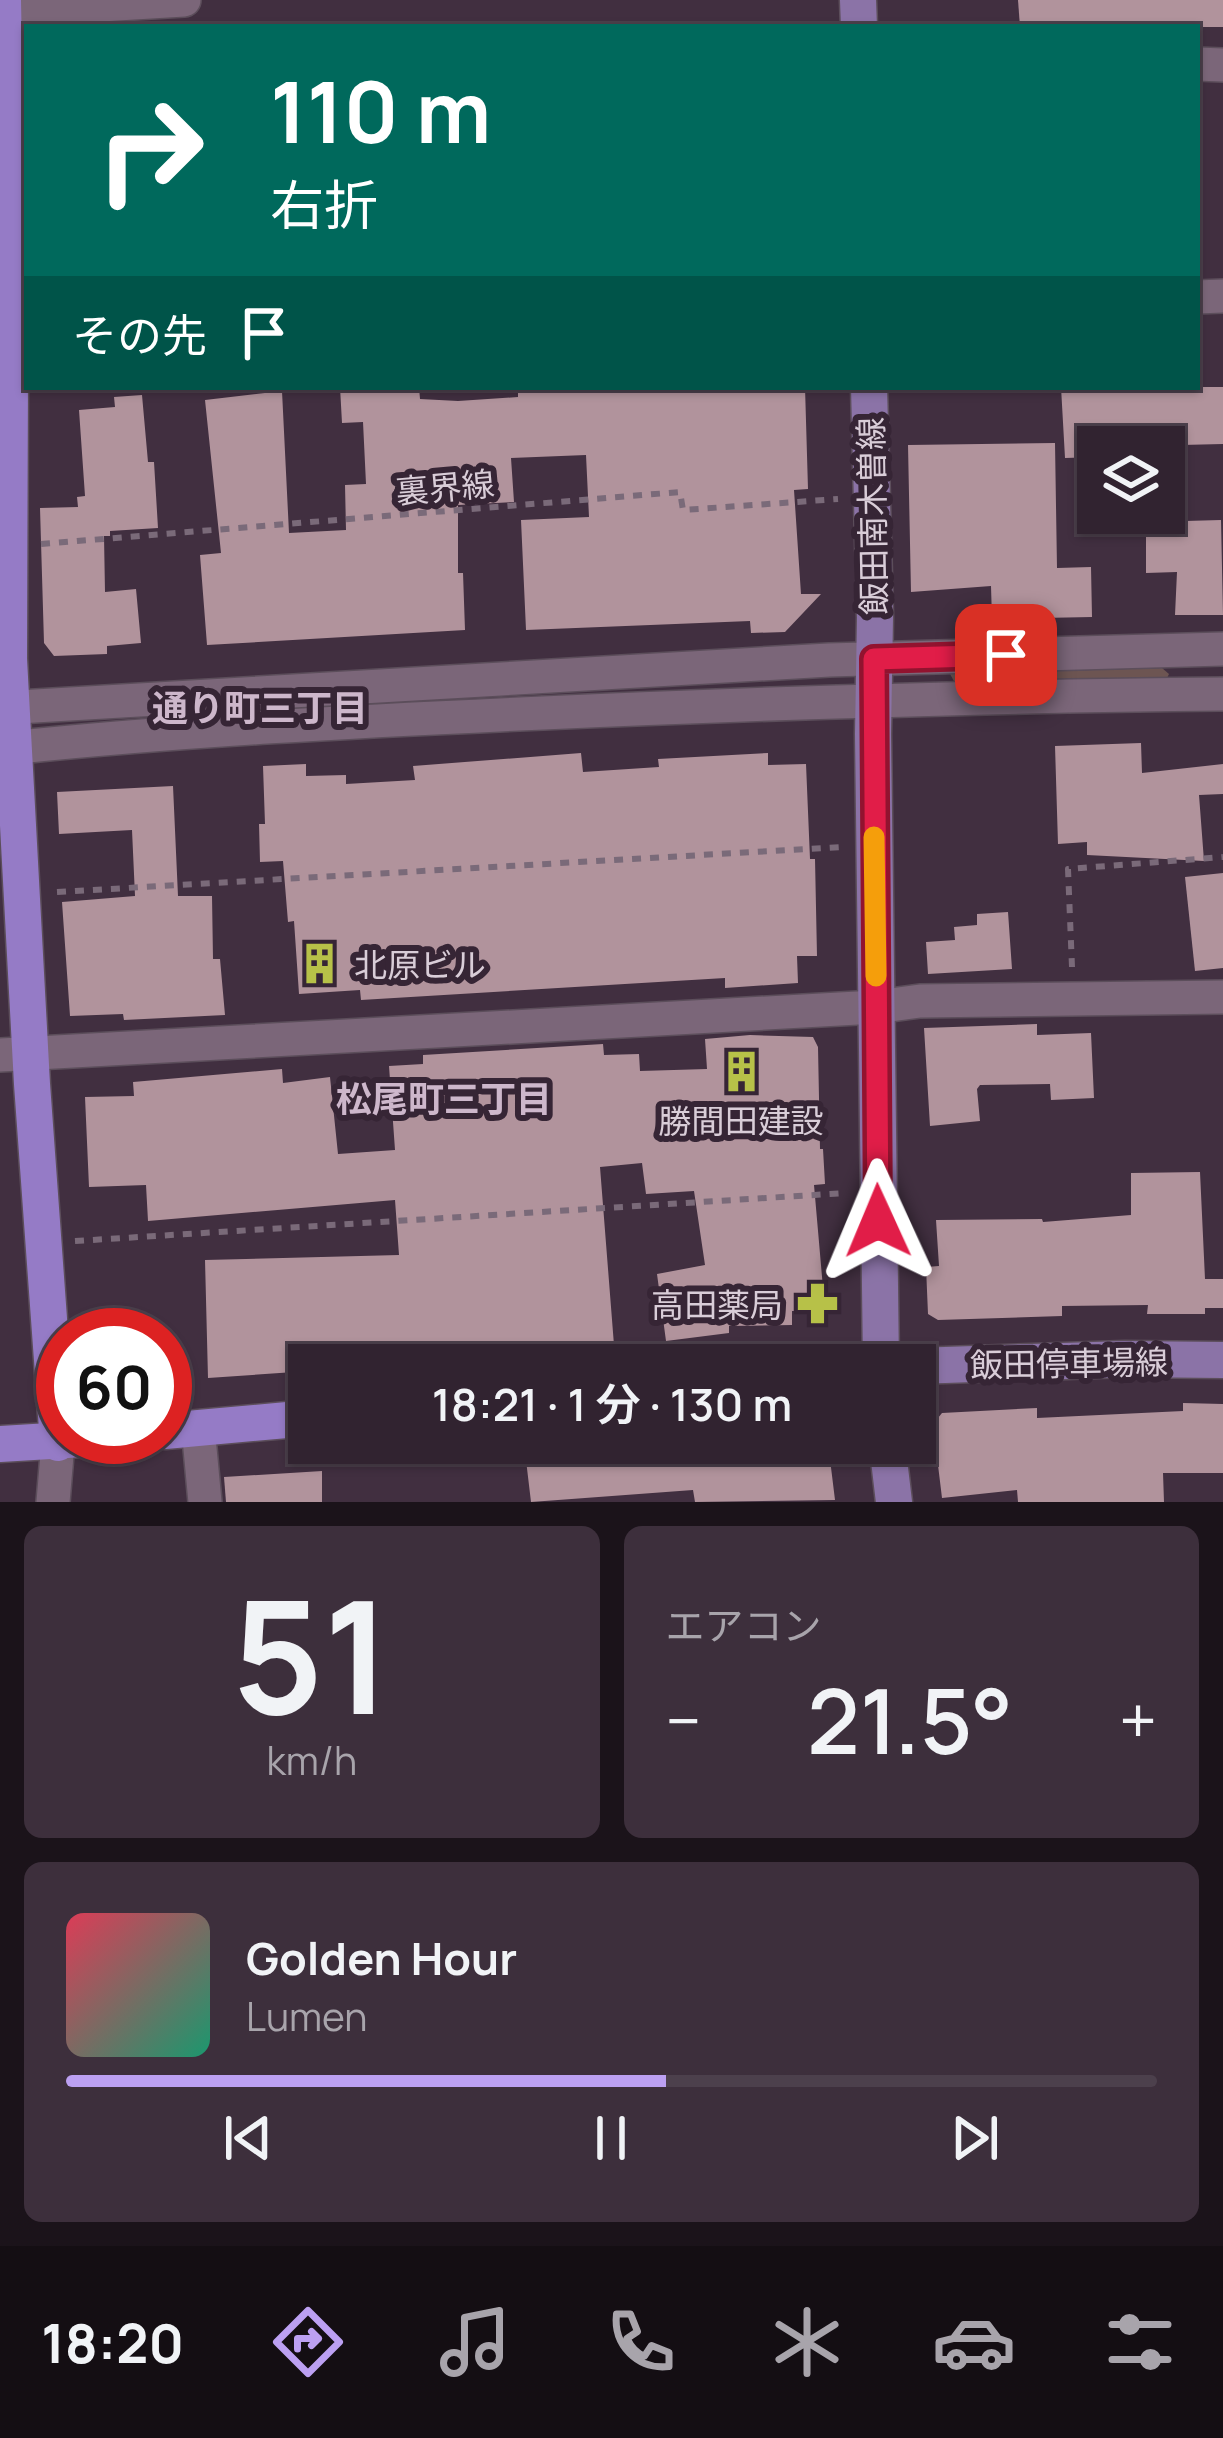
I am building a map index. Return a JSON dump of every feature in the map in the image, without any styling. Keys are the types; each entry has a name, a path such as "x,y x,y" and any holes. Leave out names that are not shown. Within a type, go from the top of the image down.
{"highway":[{"path":"2,7 12,371 7,749 15,1054 43,1308"},
{"path":"192,1428 288,1420"},
{"path":"0,1444 36,1443"}],"main road":[{"name":"飯田南木曽線","path":"869,390 880,1344"},
{"name":"飯田停車場線","path":"936,1365 1223,1360"},
{"path":"889,1464 894,1502"}],"street":[{"path":"2,7 184,0"},
{"path":"7,708 874,659 1223,650"},
{"path":"7,749 65,740 364,721 874,700 1223,694"},
{"path":"15,1054 920,1001 1223,997"},
{"path":"192,1461 205,1502"},
{"path":"53,1502 56,1464"}],"path":[{"name":"裏界線","path":"32,544 680,492 683,510 848,500"},
{"path":"43,892 844,846"},
{"path":"1074,1000 1068,868 1223,856"},
{"path":"64,1241 850,1192"}],"shaded area":[{"path":"1162,668 1167,678 955,683 950,674"}],"building":[{"path":"1018,0 1223,0 1223,27 1020,24"},
{"path":"1223,387 1223,444 1185,445 1185,426 1077,426 1077,458 1065,458 1061,390"},
{"path":"340,390 419,390 420,399 458,401 518,397 518,390 805,390 808,489 794,490 801,594 821,594 785,632 751,633 750,621 526,630 521,520 589,517 586,455 511,458 514,502 458,505 458,573 463,573 465,630 207,645 200,555 221,553 205,400 282,391 289,533 346,530 345,485 366,484 363,422 342,423"},
{"path":"142,395 148,462 154,462 158,528 110,531 110,536 104,536 105,592 136,589 141,643 107,646 107,654 54,656 44,643 40,508 78,507 77,497 85,496 79,410 115,407 114,397"},
{"path":"1055,443 1057,568 1091,567 1092,617 992,619 991,586 911,592 908,445"},
{"path":"1221,520 1223,615 1175,615 1177,572 1146,573 1146,534 1185,534 1185,521"},
{"path":"1141,743 1142,773 1223,764 1223,794 1199,795 1204,861 1087,855 1087,842 1058,844 1055,746"},
{"path":"581,753 583,772 659,767 658,759 768,753 768,765 806,764 817,956 797,956 798,983 725,988 725,978 361,1000 360,990 299,994 294,921 288,922 283,861 260,862 259,824 265,824 263,766 306,764 306,776 346,775 346,784 415,780 413,766"},
{"path":"173,786 178,896 212,896 213,959 220,959 225,1015 124,1020 123,1014 70,1016 62,902 135,896 132,830 59,834 57,792"},
{"path":"1223,873 1223,968 1195,971 1185,877"},
{"path":"1008,912 1012,969 928,974 926,942 955,940 954,927 977,925 977,914"},
{"path":"1037,1024 1037,1035 1091,1033 1094,1098 1051,1100 1050,1084 980,1085 980,1121 930,1126 924,1028"},
{"path":"813,1037 818,1047 825,1184 814,1185 825,1311 792,1311 792,1325 729,1326 729,1333 666,1341 657,1274 705,1265 694,1191 646,1194 642,1163 600,1167 614,1344 288,1344 288,1372 208,1378 205,1260 399,1255 395,1200 148,1221 146,1185 89,1187 85,1097 134,1096 133,1082 282,1069 283,1083 330,1077 338,1154 395,1150 389,1066 423,1064 423,1055 603,1044 604,1055 639,1054 640,1071 707,1069 705,1039"},
{"path":"1200,1172 1205,1279 1223,1279 1223,1308 1205,1308 1205,1314 1147,1314 1148,1305 1062,1306 1062,1316 938,1320 928,1314 926,1267 939,1266 936,1220 1043,1222 1131,1215 1131,1173"},
{"path":"1183,1403 1223,1404 1223,1473 1163,1473 1164,1502 1018,1502 1017,1490 942,1498 936,1420 942,1413 1037,1408 1037,1418 1183,1411"},
{"path":"526,1464 831,1464 835,1500 695,1502 693,1490 531,1502"},
{"path":"322,1471 322,1502 226,1502 224,1477"}],"slow traffic":[{"path":"874,837 876,976"}],"place":[{"name":"北原ビル","path":"320,964"},
{"name":"勝間田建設","path":"741,1072"},
{"name":"高田薬局","path":"817,1304"}],"district":[{"name":"通り町三丁目","path":"260,707"},
{"name":"松尾町三丁目","path":"444,1098"}],"route":[{"path":"878,1221 874,659 1006,655"}]}
